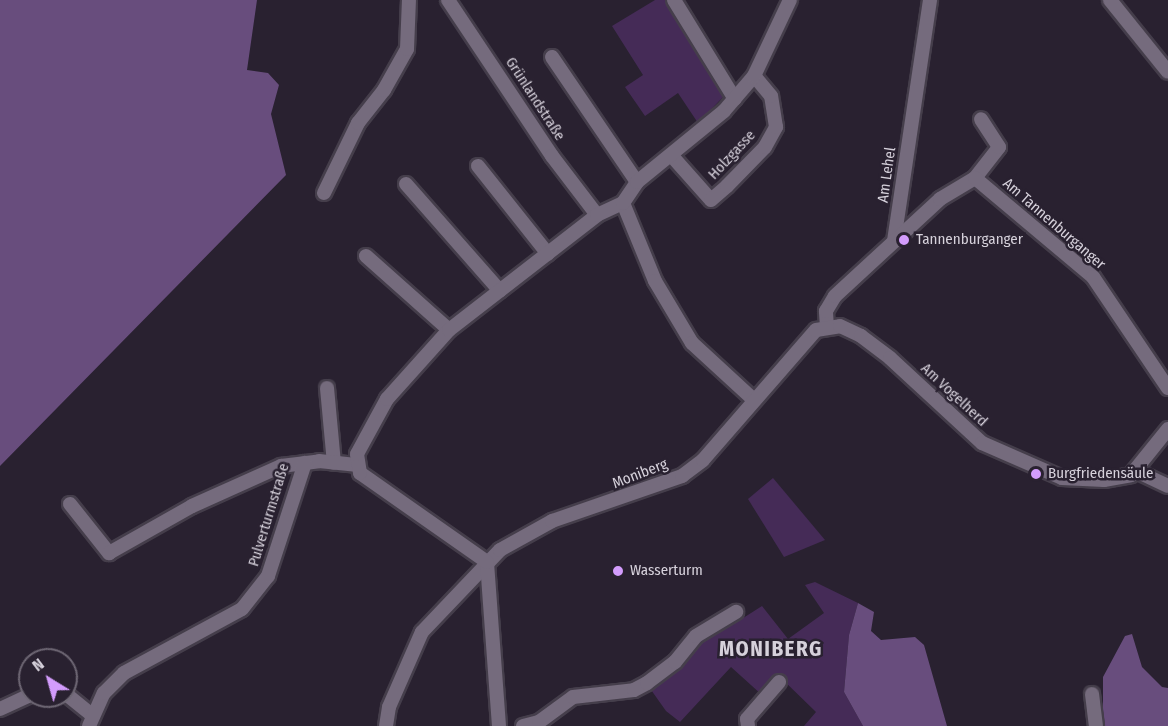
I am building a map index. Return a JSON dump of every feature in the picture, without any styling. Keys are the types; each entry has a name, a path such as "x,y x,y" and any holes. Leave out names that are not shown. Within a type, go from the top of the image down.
{"street":[{"path":"324,193 358,123 384,90 407,50 409,0"},
{"name":"Grünlandstraße","path":"448,0 552,156 597,215"},
{"path":"674,0 735,99"},
{"path":"500,726 487,562 360,473 356,465 357,454 387,399 449,330 597,215 623,203 637,182 735,99 754,76 790,0"},
{"name":"Am Lehel","path":"894,241 930,0"},
{"path":"1110,0 1168,72"},
{"path":"552,57 637,182"},
{"name":"Holzgasse","path":"671,155 711,200 728,186 765,147 776,127 771,96 754,76"},
{"path":"827,327 826,311 835,296 940,199 975,178 999,147 981,119"},
{"path":"478,166 548,254"},
{"name":"Am Tannenburganger","path":"975,178 1093,277 1168,388"},
{"path":"406,184 500,291"},
{"path":"623,203 655,281 692,343 754,400"},
{"path":"366,256 449,330"},
{"name":"Am Vogelherd","path":"827,327 840,326 861,336 890,358 964,430 998,453 1062,478 1104,480 1136,471"},
{"name":"Moniberg","path":"386,726 389,707 422,633 487,562 521,536 552,521 682,476 703,460 805,340 816,330 827,327"},
{"path":"327,388 334,463"},
{"path":"1168,429 1136,471 1168,486"},
{"path":"305,463 356,465"},
{"name":"Pulverturmstraße","path":"70,504 109,553 239,483 281,466 305,463 268,576 242,609 124,673 104,693 90,720"},
{"path":"523,726 539,722 573,697 634,690 675,662 696,636 736,612"},
{"path":"745,725 779,682"},
{"path":"1092,694 1096,726"},
{"path":"0,709 18,701"},
{"path":"78,707 90,720"}],"shaded area":[{"path":"0,0 257,0 247,70 268,73 279,85 271,114 286,175 0,466"},
{"path":"655,0 668,0 726,94 698,123 678,93 645,116 625,87 643,75 612,26"},
{"path":"773,478 825,540 784,557 748,499"},
{"path":"815,582 858,603 849,635 844,692 863,726 804,726 816,712 780,677 762,695 731,667 680,722 666,711 649,687 671,673 712,630 740,620 762,606 788,639 824,613 805,585"},
{"path":"858,603 874,612 871,631 881,640 915,637 924,645 947,726 863,726 844,692 849,635"},
{"path":"1132,634 1142,667 1162,687 1168,688 1168,726 1103,726 1103,677 1125,636"}],"place":[{"name":"Tannenburganger","path":"904,240"},
{"name":"Burgfriedensäule","path":"1036,474"},
{"name":"Wasserturm","path":"618,571"}],"district":[{"name":"MONIBERG","path":"771,649"}]}
